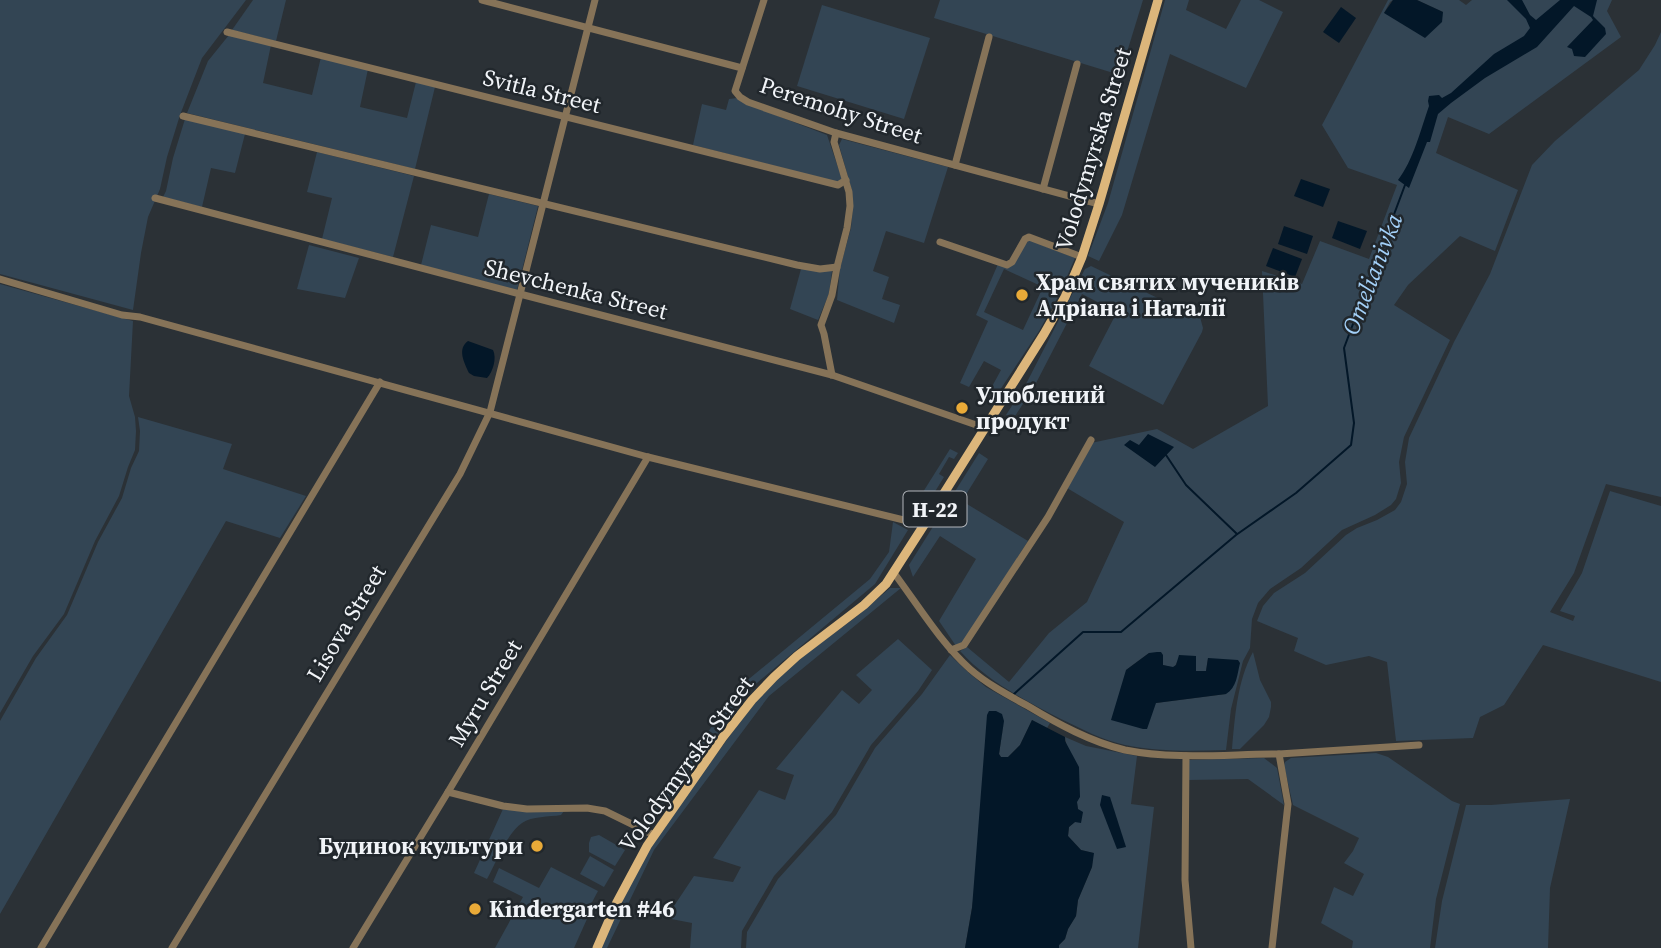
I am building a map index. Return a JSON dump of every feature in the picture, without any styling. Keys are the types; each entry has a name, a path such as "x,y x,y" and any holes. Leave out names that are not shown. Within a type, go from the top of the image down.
{"main road":[{"name":"Volodymyrska Street","path":"597,948 617,902 654,835 731,727 764,687 797,656 864,605 886,584 1044,334 1065,297 1082,257 1158,0"}],"street":[{"name":"Peremohy Street","path":"482,0 742,68 735,91 748,102 836,133 1099,204"},
{"name":"Lisova Street","path":"172,948 460,474 490,412 595,0"},
{"path":"742,68 764,0"},
{"name":"Svitla Street","path":"227,32 838,185 846,180"},
{"path":"955,165 989,37"},
{"path":"1043,189 1077,64"},
{"path":"183,116 797,265 820,269 837,267"},
{"path":"832,375 821,325 832,295 850,206 846,180 834,142 836,133"},
{"name":"Shevchenka Street","path":"155,198 832,375 985,428"},
{"path":"940,242 1007,265 1029,237 1082,257"},
{"path":"0,279 122,315 140,317 648,457 925,525"},
{"path":"41,948 380,382"},
{"path":"951,650 964,645 1048,517 1091,440"},
{"name":"Myru Street","path":"353,948 648,457"},
{"path":"894,573 951,650 971,670 1051,720 1094,740 1125,750 1186,756 1279,754 1419,745"},
{"path":"1272,948 1288,804 1279,754"},
{"path":"1186,756 1185,880 1191,948"},
{"path":"448,792 503,806 527,809 587,808 605,811 654,835"}],"shaded area":[{"path":"0,0 246,0 202,58 180,115 160,189 148,217 133,310 0,274"},
{"path":"253,0 286,0 276,41 232,30"},
{"path":"940,0 1143,0 1120,75 934,18"},
{"path":"1165,0 1189,0 1186,10 1226,29 1241,0 1259,0 1283,12 1246,88 1170,54 1122,215 1099,261 1088,256 1108,203"},
{"path":"1388,0 1393,0 1384,13 1443,12 1417,0 1459,0 1466,5 1472,0 1612,0 1607,11 1621,37 1489,134 1448,117 1436,153 1518,190 1495,251 1460,236 1408,285 1394,305 1450,340 1404,437 1399,462 1401,483 1396,499 1375,515 1342,530 1301,568 1270,589 1258,603 1252,619 1250,648 1243,661 1231,709 1226,750 1150,749 1108,740 1007,690 960,651 967,647 1009,682 1049,633 1087,602 1124,522 1067,488 1091,443 1157,429 1193,449 1268,406 1262,271 1302,284 1320,241 1369,259 1397,185 1348,168 1322,125","holes":["1149,653 1163,656 1163,665 1174,668 1177,662 1196,656 1195,671 1206,671 1208,658 1226,694 1156,703 1126,670"]},
{"path":"1393,0 1417,0 1443,12 1442,22 1425,38 1384,13"},
{"path":"1507,0 1522,0 1536,20 1560,0 1597,0 1593,16 1605,28 1606,34 1585,57 1574,56 1572,49 1567,47 1593,20 1574,6 1537,47 1485,78 1438,114 1430,142 1427,142 1409,188 1398,180 1416,144 1429,106 1429,96 1439,95 1442,98 1451,93 1494,54 1524,36 1530,28 1526,19"},
{"path":"822,5 930,38 904,119 797,86"},
{"path":"1341,7 1356,18 1339,43 1323,32"},
{"path":"1661,32 1661,497 1606,484 1574,573 1550,612 1573,621 1575,616 1560,611 1582,573 1610,491 1661,506 1661,682 1543,645 1504,705 1480,717 1473,738 1396,741 1387,662 1369,656 1326,665 1294,651 1298,638 1257,621 1263,606 1274,593 1305,573 1346,535 1395,510 1401,502 1407,484 1405,462 1409,438 1454,342 1490,274 1532,165 1555,141 1639,70"},
{"path":"229,35 271,45 263,83 312,95 321,57 368,69 360,107 407,118 416,82 435,87 415,169 187,113 208,61"},
{"path":"737,98 827,135 842,179 837,182 693,145 702,104 726,110 729,99"},
{"path":"185,119 245,134 235,173 211,168 202,207 163,197"},
{"path":"842,139 948,167 924,243 886,231 873,271 889,277 882,299 900,305 894,323 837,300 840,268 851,228 853,206 852,191 839,145"},
{"path":"317,152 414,176 393,257 322,239 332,198 307,192"},
{"path":"1301,179 1330,189 1323,207 1294,196"},
{"path":"489,194 538,206 517,290 421,265 431,225 478,237"},
{"path":"1338,221 1367,231 1360,249 1332,238"},
{"path":"1284,226 1313,236 1307,254 1278,244"},
{"path":"1029,240 1075,258 1039,331 996,396 989,392 1001,370 984,361 969,387 960,383 988,321 976,315 998,264 1007,267","holes":["1004,269 1043,287 1023,330 984,312"]},
{"path":"309,245 359,258 345,298 297,289"},
{"path":"1273,248 1302,259 1295,277 1266,266"},
{"path":"1091,266 1200,317 1202,332 1163,405 1089,366 1117,312 1082,294 1034,387 1013,419 1006,415 1027,382 1085,269"},
{"path":"801,269 832,271 829,294 818,320 790,309"},
{"path":"0,284 133,321 129,396 136,431 135,450 119,496 95,541 64,614 33,656 0,713"},
{"path":"468,341 493,350 494,365 487,378 469,373 462,352"},
{"path":"138,417 232,444 223,469 306,496 280,538 226,521 0,914 0,721 36,658 67,615 98,542 122,498 139,451"},
{"path":"1148,434 1174,447 1155,467 1124,445 1130,440 1139,445"},
{"path":"950,449 958,453 954,459 949,457 939,474 944,477 918,519 908,516"},
{"path":"979,453 988,459 962,501 1028,541 963,643 956,646 939,621 976,559 940,536 913,577 909,565"},
{"path":"893,522 908,530 875,584 751,688 648,828 640,824 744,683 870,579 889,552"},
{"path":"890,588 901,588 769,696 654,850 607,948 600,948 649,847 766,689 799,659"},
{"path":"898,639 932,670 918,691 871,745 832,812 774,876 742,931 741,948 690,948 692,923 666,918 694,876 733,882 741,867 713,858 759,790 785,800 794,775 776,769 842,690 859,704 872,690 856,675"},
{"path":"1161,652 1163,665 1173,667 1179,655 1196,656 1196,671 1206,671 1208,658 1238,660 1240,663 1236,680 1226,694 1156,703 1147,729 1111,720 1126,670 1149,653"},
{"path":"1253,652 1260,680 1271,702 1269,717 1240,749 1232,749 1240,687"},
{"path":"950,655 986,687 1050,723 1047,728 1032,720 1020,745 1008,757 1001,757 999,754 1004,721 965,948 746,948 747,932 778,879 836,815 875,748 922,694"},
{"path":"989,711 1002,714 1004,721 999,754 1001,757 1008,757 1020,745 1032,720 1065,737 1079,767 1080,797 1077,802 1078,809 1083,812 1081,823 1075,822 1069,827 1068,836 1081,850 1094,853 1092,867 1078,900 1076,916 1059,948 965,948 972,908"},
{"path":"1065,737 1086,746 1137,756 1131,804 1154,807 1138,948 1059,948 1076,916 1078,900 1092,867 1093,853 1081,850 1068,836 1069,827 1075,822 1078,809"},
{"path":"1376,753 1388,757 1460,804 1436,899 1430,948 1352,948 1353,941 1321,923 1334,887 1353,896 1364,874 1344,863 1359,838 1293,805 1285,762 1291,758"},
{"path":"1264,758 1277,768 1284,805 1248,779 1188,780 1189,760"},
{"path":"1102,795 1110,797 1126,847 1117,849 1100,805"},
{"path":"1570,799 1550,888 1548,948 1435,948 1442,901 1466,805"},
{"path":"503,809 527,812 564,811 561,815 531,819 522,823 507,841 487,879 474,873"},
{"path":"599,835 625,850 615,866 589,852 591,837"},
{"path":"590,856 614,870 604,887 580,874"},
{"path":"551,867 598,891 574,948 495,948 523,897 493,882 499,868 539,888"}],"waterway":[{"name":"Omelianivka","path":"1014,694 1083,632 1121,632 1236,535 1296,493 1351,445 1354,423 1344,348 1405,185"},
{"path":"1166,455 1186,485 1237,534"}],"place":[{"name":"Храм святих мучеників Адріана і Наталії","path":"1022,295"},
{"name":"Улюблений продукт","path":"962,408"},
{"name":"Будинок культури","path":"537,846"},
{"name":"Kindergarten #46","path":"475,909"}]}
